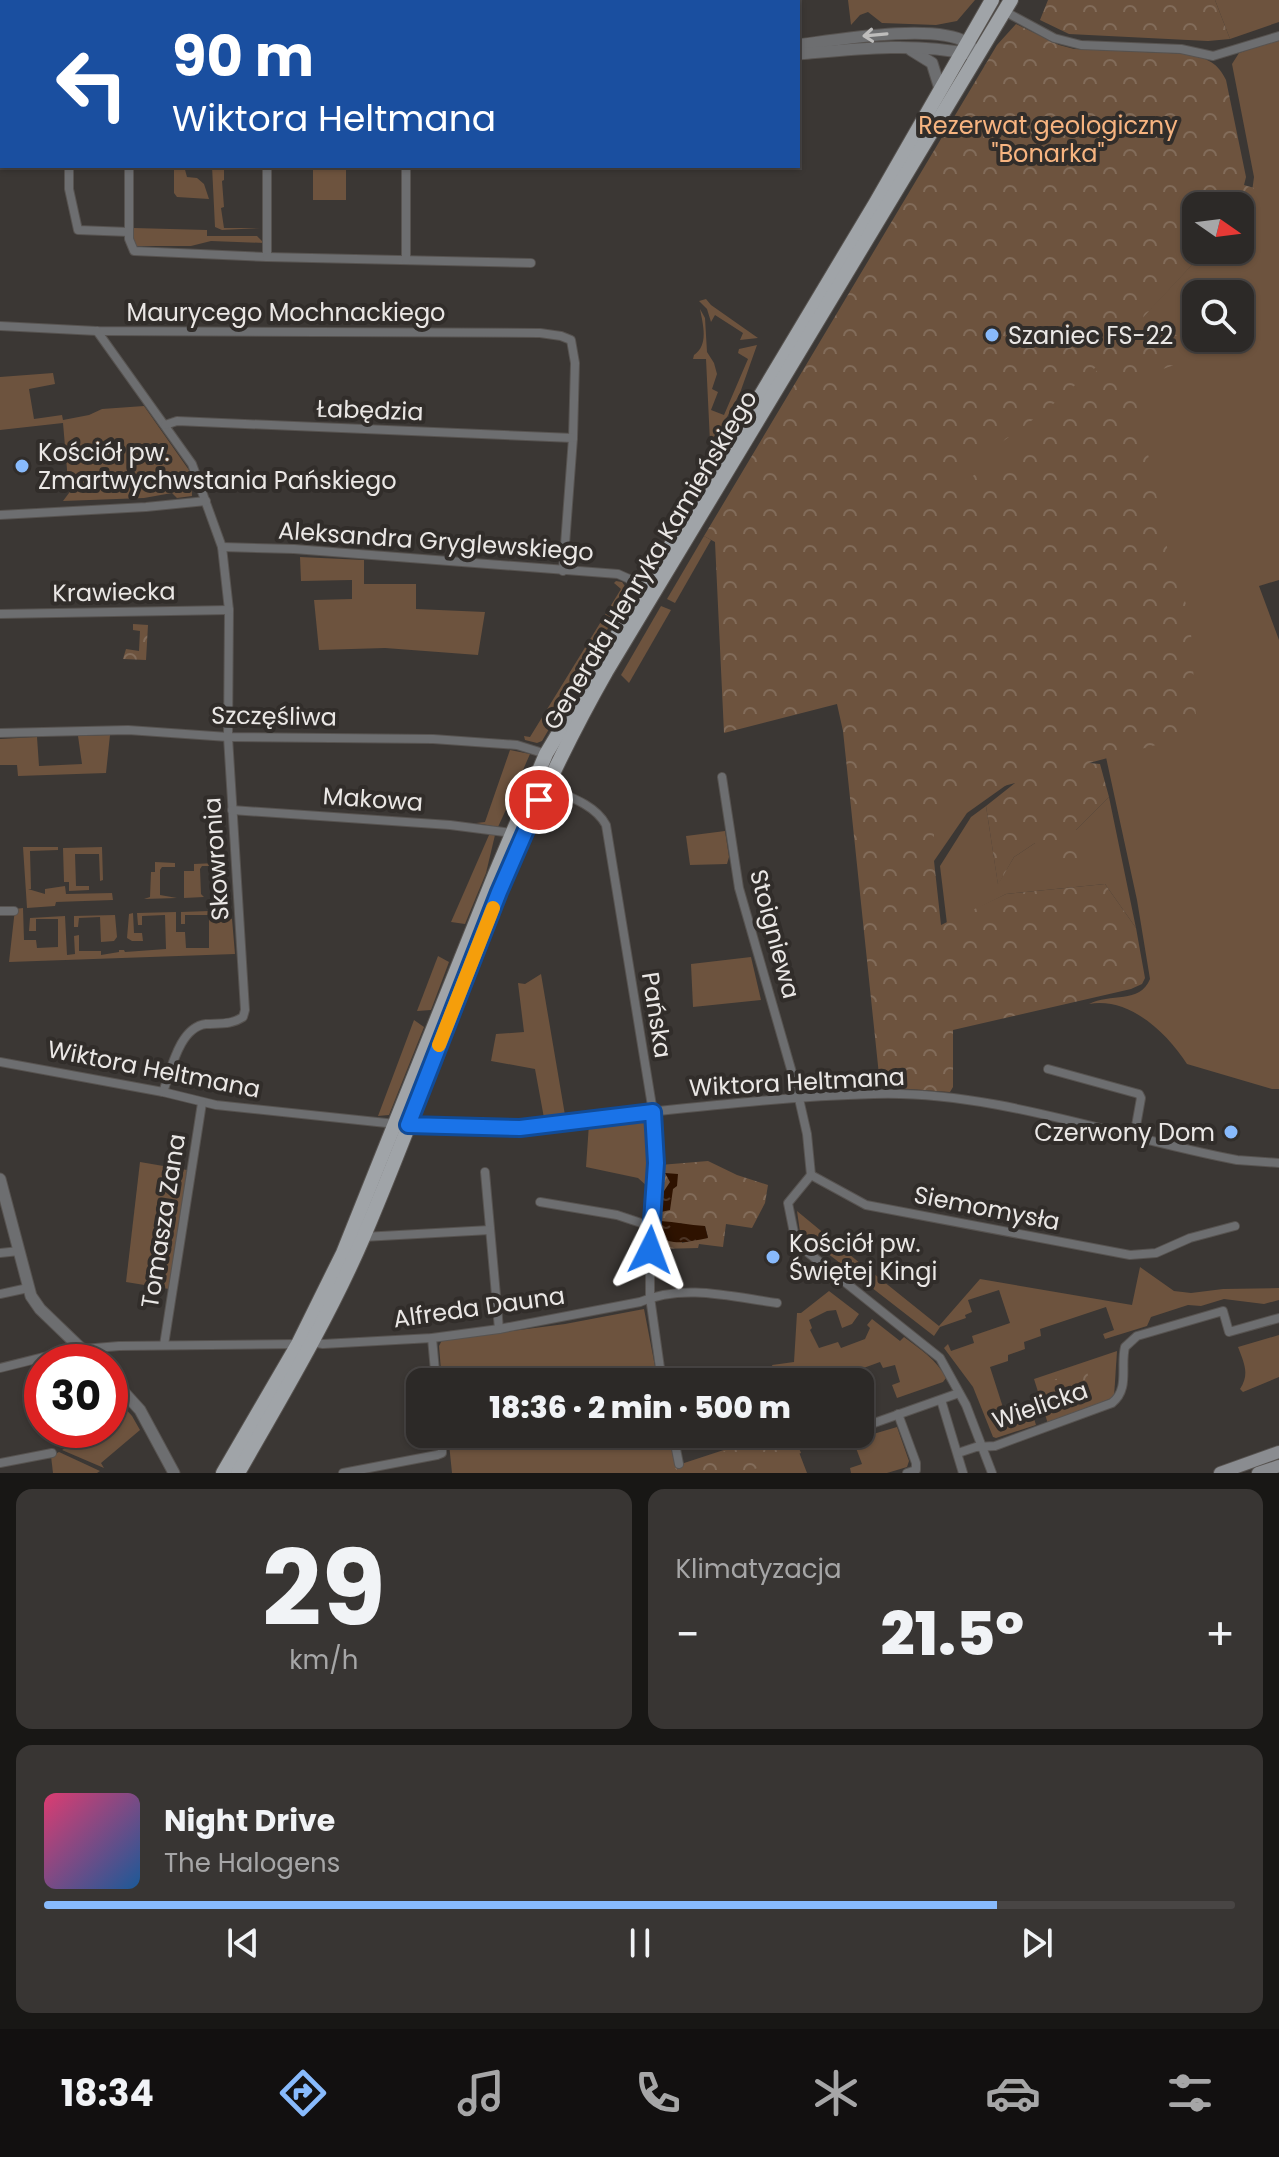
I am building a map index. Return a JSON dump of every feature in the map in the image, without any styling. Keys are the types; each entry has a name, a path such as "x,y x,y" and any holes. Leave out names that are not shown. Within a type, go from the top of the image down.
{"main road":[{"name":"Generała Henryka Kamieńskiego","path":"238,1473 304,1343 363,1237 512,833 546,754 875,204 992,0"},
{"name":"Generała Henryka Kamieńskiego","path":"223,1473 304,1343 402,1125 545,786 606,672 1008,6"},
{"path":"1220,1473 1279,1452"},
{"path":"1258,1473 1279,1466"}],"street":[{"path":"1008,6 1054,38 1090,46 1181,49 1213,56 1279,36"},
{"path":"800,45 899,34 929,35 965,47 978,56"},
{"path":"800,54 853,49 965,47"},
{"path":"906,49 932,63 940,89"},
{"path":"69,168 69,189 78,230 129,232"},
{"path":"129,168 130,247 139,253 531,263"},
{"path":"267,168 267,257"},
{"path":"406,168 406,260"},
{"name":"Maurycego Mochnackiego","path":"0,326 97,331 540,333 561,336 571,340 575,363 573,438"},
{"name":"Skowronia","path":"97,331 192,464 222,547 227,575 228,737 245,1010 243,1017 231,1023 202,1024 190,1031 163,1092"},
{"name":"Łabędzia","path":"165,425 177,421 573,438"},
{"path":"563,571 573,438"},
{"path":"0,515 206,501"},
{"name":"Aleksandra Gryglewskiego","path":"222,547 294,549 618,574 645,586"},
{"name":"Krawiecka","path":"0,614 229,610"},
{"name":"Szczęśliwa","path":"0,733 128,730 228,737 442,739 517,745 546,754"},
{"name":"Stoigniewa","path":"722,777 739,888 799,1099"},
{"name":"Pańska","path":"545,786 593,808 606,825 653,1112 656,1163 650,1226 650,1297 660,1368"},
{"name":"Makowa","path":"232,810 450,825 512,833"},
{"path":"0,911 14,911"},
{"name":"Wiktora Heltmana","path":"0,1062 163,1092 202,1103 402,1125 520,1128 653,1112 875,1094 956,1099 1237,1160 1279,1163"},
{"path":"1048,1069 1139,1094 1141,1098 1134,1137"},
{"path":"799,1099 807,1134 811,1175"},
{"name":"Tomasza Zana","path":"164,1345 202,1103"},
{"path":"485,1172 499,1329"},
{"name":"Siemomysła","path":"811,1175 866,1205 1130,1255 1156,1253 1190,1238 1235,1226"},
{"name":"Wielicka","path":"811,1175 788,1203 796,1243 940,1358 959,1393 992,1473"},
{"path":"1,1186 28,1288 40,1309 76,1344"},
{"path":"540,1202 617,1215 650,1226"},
{"path":"363,1237 490,1230"},
{"path":"0,1253 19,1251"},
{"path":"0,1294 28,1288"},
{"name":"Alfreda Dauna","path":"128,1347 323,1344 432,1338 499,1329 640,1302 650,1297 704,1292 777,1303"},
{"name":"Wielicka","path":"958,1453 982,1446 995,1446 1116,1400 1123,1388 1125,1347 1137,1336 1223,1311 1229,1332 1279,1318"},
{"path":"432,1338 435,1368"},
{"name":"Alfreda Dauna","path":"0,1368 24,1362"},
{"path":"874,1423 959,1393"},
{"path":"128,1397 140,1410 174,1473"},
{"path":"941,1400 963,1473"},
{"path":"898,1414 916,1463 916,1470 907,1473"},
{"path":"343,1473 437,1455 442,1453 442,1448"},
{"path":"676,1448 679,1464"},
{"path":"0,1463 52,1453"}],"green space":[{"path":"848,0 975,0 957,21 936,25 882,23 868,12 860,15 851,25"},
{"path":"1048,0 1215,0 1230,39 1208,41 1069,34 1040,20"},
{"path":"1215,0 1279,0 1279,22 1230,39"},
{"name":"Rezerwat geologiczny \"Bonarka\"","path":"1016,24 1074,49 1190,54 1212,62 1220,69 1226,80 1246,177 1244,185 1254,188 1253,192 1182,192 1182,264 1193,264 1137,324 1178,336 1174,365 1133,380 1167,547 1190,616 1197,734 1089,763 1100,764 1109,797 1076,830 1084,854 1070,872 1035,843 1014,857 998,885 986,806 1015,783 934,805 934,861 941,925 1006,894 1105,884 1136,928 1145,978 1142,984 953,1030 953,1087 950,1092 883,1087 879,1075 843,731 837,704 724,733 715,542 704,536 997,45","holes":["1110,355 1037,442 906,511 1045,411"]},
{"path":"1279,39 1279,580 1259,586 1279,640 1279,1089 1187,1064 1158,1030 1133,1012 1104,1003 1089,1004 1132,995 1145,987 1150,979 1137,900 1104,748 1012,781 967,813 934,861 934,805 845,544 884,516 888,523 1136,324 1193,264 1254,264 1254,177 1232,64 1239,53"},
{"path":"174,168 185,168 187,177 197,178 204,184 209,199 177,197 174,193"},
{"path":"212,168 224,168 224,207 221,208 224,228 261,228 222,230 215,227"},
{"path":"346,169 346,200 313,200 313,170"},
{"path":"134,228 207,230 207,236 257,236 264,243 211,241 191,246 134,246"},
{"path":"706,299 758,338 740,340 743,333 715,315 711,322 707,309 699,301"},
{"path":"700,309 705,318 707,352 717,374 712,389 718,392 711,410 724,415 748,359 738,353 739,349 757,345 740,393 713,443 710,442 706,359 693,359 703,340"},
{"path":"53,373 55,384 29,389 34,419 62,415 63,420 102,409 144,406 191,473 192,496 177,498 172,493 144,498 63,501 69,493 63,423 0,430 0,377"},
{"path":"704,536 711,540 675,603 667,599"},
{"path":"300,557 364,560 364,584 416,584 416,609 485,612 478,655 385,648 319,650 314,600 352,599 352,580 301,581"},
{"path":"622,582 627,589 625,599 542,741 525,740 524,736 530,737 621,589 614,583"},
{"path":"661,606 671,610 629,683 621,675"},
{"path":"133,624 148,625 146,660 123,659 126,649 139,651 140,631 133,630"},
{"path":"110,735 106,773 18,776 17,765 0,765 0,739 37,737 39,766 82,764 78,736"},
{"path":"510,750 530,754 516,786 511,788 507,798 509,803 498,827 476,823 485,822"},
{"path":"1109,797 1136,928 1105,884 1006,894 947,924 940,866 971,817 986,806 998,884 1014,857 1035,843 1076,830"},
{"path":"725,831 729,857 727,864 690,865 686,836"},
{"path":"489,835 495,835 486,873 465,924 451,922"},
{"path":"23,847 58,847 58,850 30,851 31,889 28,889 45,894 45,889 65,886 66,894 112,893 113,900 56,902 55,906 27,908"},
{"path":"102,847 103,880 100,881 99,854 75,854 76,886 89,886 89,890 69,891 69,882 64,882 63,848"},
{"path":"155,862 175,863 175,867 162,867 160,870 160,895 177,898 144,899 150,897 151,872 155,872"},
{"path":"216,863 216,866 202,866 200,869 201,894 204,897 184,898 184,871 194,871 194,864"},
{"path":"23,908 24,940 36,940 37,948 58,947 58,919 36,919 36,931 29,931 30,918 65,916 67,955 75,954 74,936 79,935 79,951 101,951 101,955 119,950 166,949 165,915 142,916 142,925 138,925 137,913 176,912 176,932 185,932 186,948 209,948 209,915 185,915 185,924 181,924 181,912 209,911 220,915 220,918 232,919 235,954 9,962 15,909"},
{"path":"133,913 134,933 142,933 143,941 127,938 129,914"},
{"path":"115,915 117,937 114,941 101,942 100,917 79,918 78,927 74,927 74,916"},
{"path":"438,956 449,962 431,1010 417,1011"},
{"path":"751,957 761,1000 693,1007 691,964"},
{"path":"541,974 565,1115 544,1118 535,1069 491,1061 496,1034 524,1032 518,983 525,984"},
{"path":"414,1020 424,1027 389,1115 378,1116"},
{"path":"647,1123 651,1167 648,1187 638,1178 586,1167 589,1124"},
{"path":"708,1161 768,1185 765,1203 752,1228 726,1224 723,1247 699,1244 698,1248 658,1249 660,1165","holes":["680,1223 705,1226 708,1237 682,1243"]},
{"path":"140,1162 187,1170 169,1289 126,1282"},
{"path":"797,1211 861,1267 873,1273 939,1326 980,1279 1132,1305 1140,1267 1174,1291 1191,1293 1279,1288 1279,1300 1264,1304 1224,1299 1201,1306 1188,1305 1151,1317 1147,1326 1105,1339 1103,1334 1114,1330 1106,1307 1040,1329 1041,1336 1024,1342 1025,1349 1008,1355 1008,1361 990,1367 1008,1423 1033,1415 1036,1425 996,1438 973,1387 944,1348 948,1344 951,1351 974,1343 972,1336 1010,1323 999,1290 968,1300 972,1312 965,1315 966,1318 940,1327 934,1336 800,1232"},
{"path":"829,1291 859,1314 852,1324 842,1328 836,1310 809,1320 810,1330 819,1348 838,1342 841,1348 865,1339 870,1328 867,1325 872,1319 900,1341 904,1337 928,1355 946,1378 943,1382 897,1398 892,1385 900,1382 895,1365 883,1368 880,1362 864,1368 773,1368 772,1365 794,1362 797,1313"},
{"path":"644,1309 655,1368 441,1368 439,1346 442,1340 565,1324"},
{"path":"1279,1335 1279,1377 1243,1392 1240,1389 1245,1368 1238,1347"},
{"path":"1117,1351 1114,1397 1048,1424 1034,1379"},
{"path":"1086,1369 1095,1397 1061,1408 1053,1380"},
{"path":"128,1412 132,1416 140,1430 128,1440"},
{"path":"897,1427 909,1461 907,1467 887,1473 851,1473 850,1468 862,1464 856,1448 874,1448 874,1434"},
{"path":"119,1448 101,1463 104,1468 62,1450"},
{"path":"449,1448 671,1448 675,1466 730,1448 797,1448 807,1473 452,1473"},
{"path":"734,1448 799,1448 801,1453 743,1473 679,1473 675,1468"},
{"path":"59,1452 100,1471 53,1473 51,1456"}],"water":[{"path":"665,1173 678,1174 677,1186 673,1189 670,1210 661,1212 664,1191 670,1182"},
{"path":"660,1221 705,1226 708,1238 682,1242 664,1239 659,1236"}],"slow traffic":[{"path":"439,1045 493,908"}],"place":[{"name":"Szaniec FS-22","path":"992,335"},
{"name":"Kościół pw. Zmartwychwstania Pańskiego","path":"22,466"},
{"name":"Czerwony Dom","path":"1231,1132"},
{"name":"Kościół pw. Świętej Kingi","path":"773,1257"}],"route":[{"path":"539,800 499,892 408,1125 520,1128 653,1112 656,1163 650,1250"}]}
